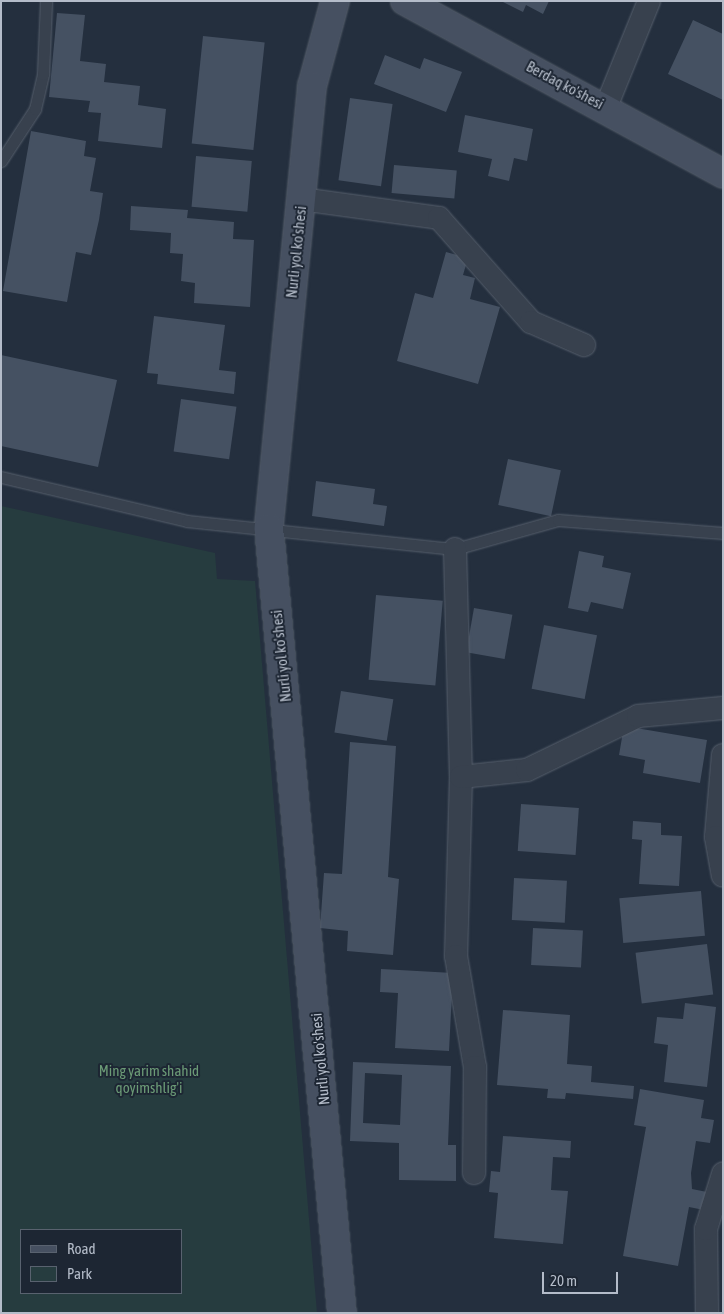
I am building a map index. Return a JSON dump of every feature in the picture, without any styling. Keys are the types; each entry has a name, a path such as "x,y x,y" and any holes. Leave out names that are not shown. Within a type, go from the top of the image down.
{"street":[{"name":"Nurli yol ko'shesi","path":"335,1 312,86 269,528 342,1313"},
{"name":"Berdaq ko'shesi","path":"405,1 606,107 723,174"},
{"path":"606,107 649,1"},
{"path":"301,200 438,218 531,322 584,345"},
{"path":"455,549 461,776 456,956 475,1067 474,1173"},
{"path":"461,776 526,770 638,716 723,708"},
{"path":"723,755 716,837 723,875"},
{"path":"707,1313 706,1229 723,1174"}],"lane":[{"path":"1,161 35,109 43,74 46,1"},
{"path":"1,476 187,521 269,528 455,549 558,520 723,533"}],"green space":[{"name":"Ming yarim shahid qoyimshlig'i","path":"1,506 215,553 217,579 255,581 317,1313 1,1313"}],"building":[{"path":"501,1 549,1 543,14 526,5 523,12"},
{"path":"57,13 85,15 80,61 106,64 104,82 140,86 138,105 166,109 162,148 98,141 101,113 88,112 90,101 49,97"},
{"path":"693,20 723,34 723,100 668,74"},
{"path":"203,36 265,42 253,150 192,143"},
{"path":"385,55 420,69 424,58 462,72 446,112 374,84"},
{"path":"350,98 393,104 381,186 338,180"},
{"path":"465,115 533,129 527,161 514,158 509,181 488,176 492,159 458,152"},
{"path":"31,131 86,141 84,156 96,158 90,191 103,193 99,220 91,255 76,252 67,302 3,291"},
{"path":"196,156 252,161 247,212 192,207"},
{"path":"394,165 457,170 454,198 392,193"},
{"path":"131,206 188,210 187,218 234,222 233,239 254,240 250,307 194,303 195,283 181,281 183,254 170,253 171,233 130,230"},
{"path":"446,252 468,258 463,275 475,278 470,299 500,307 478,384 397,361 415,293 433,298"},
{"path":"154,316 225,325 219,370 236,372 234,394 157,384 158,374 147,373"},
{"path":"1,355 117,380 98,467 1,446"},
{"path":"181,399 236,407 229,459 174,451"},
{"path":"508,459 561,470 551,516 498,505"},
{"path":"316,481 375,489 373,504 387,506 384,526 312,516"},
{"path":"579,551 604,556 602,567 631,573 623,609 591,602 588,612 568,608"},
{"path":"376,595 443,601 435,686 369,680"},
{"path":"474,608 512,615 505,659 466,652"},
{"path":"544,625 597,635 585,699 532,689"},
{"path":"341,691 393,699 387,741 334,732"},
{"path":"624,726 707,740 700,783 643,773 645,760 619,755"},
{"path":"350,742 396,746 388,877 399,879 393,955 347,951 348,931 320,928 324,873 342,874"},
{"path":"521,804 579,808 576,855 518,851"},
{"path":"633,821 661,823 661,835 682,836 679,886 639,884 642,840 632,839"},
{"path":"514,878 567,881 565,923 512,920"},
{"path":"701,891 705,936 623,943 619,898"},
{"path":"533,928 583,931 581,968 531,965"},
{"path":"707,944 713,995 642,1003 636,953"},
{"path":"381,969 453,973 449,1051 395,1048 398,993 380,992"},
{"path":"685,1003 716,1007 707,1087 664,1082 668,1045 654,1043 657,1017 683,1019"},
{"path":"503,1010 570,1015 567,1064 592,1066 591,1082 634,1086 633,1099 566,1093 565,1099 547,1098 548,1089 497,1085"},
{"path":"353,1062 451,1066 448,1145 456,1145 456,1181 399,1180 399,1143 350,1141","holes":["365,1073 402,1075 400,1125 363,1123"]},
{"path":"640,1089 704,1100 701,1118 714,1120 710,1143 696,1141 691,1173 692,1189 707,1192 704,1210 689,1207 678,1266 623,1256 646,1127 634,1125"},
{"path":"503,1136 571,1141 570,1158 553,1157 551,1190 568,1191 563,1244 494,1238 498,1193 489,1192 491,1171 500,1172"}]}
